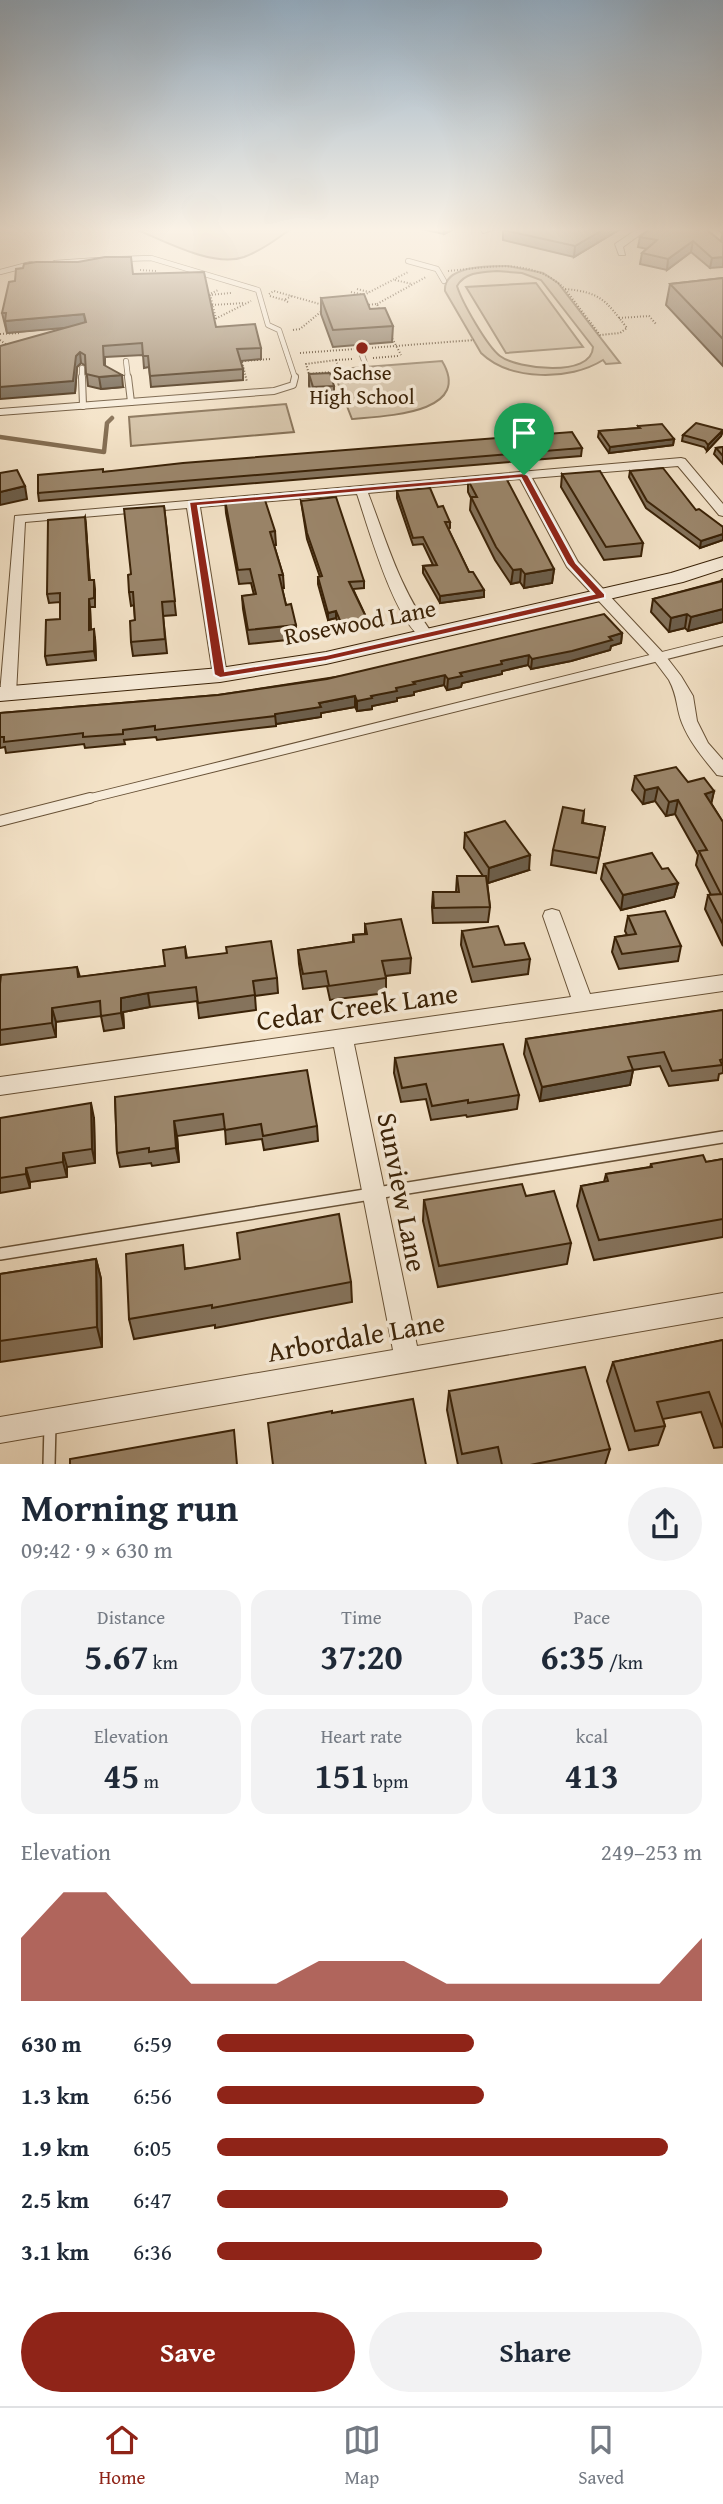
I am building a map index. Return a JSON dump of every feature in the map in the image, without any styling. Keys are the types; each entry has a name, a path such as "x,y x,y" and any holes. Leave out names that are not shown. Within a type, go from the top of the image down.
{"street":[{"path":"4,694 19,519 681,462 723,512"},
{"path":"524,475 572,564 677,679 685,696 689,721 701,745 723,771"},
{"path":"361,489 393,584 403,604 427,636"},
{"path":"193,504 220,675"},
{"name":"Rosewood Lane","path":"4,694 220,675 326,658 601,596 676,578 723,563"},
{"path":"552,916 583,1002"},
{"name":"Cedar Creek Lane","path":"0,1086 723,983"},
{"name":"Sunview Lane","path":"342,1036 407,1359"},
{"name":"Arbordale Lane","path":"0,1430 723,1305"}],"lane":[{"path":"0,412 274,391 293,385 295,378 279,331 268,325 260,296"},
{"path":"362,357 366,366"},
{"path":"126,361 131,402"},
{"path":"82,368 83,405"},
{"path":"0,821 723,641"},
{"path":"0,1254 723,1137"},
{"path":"49,1464 50,1421"}],"path":[{"path":"209,296 216,319"},
{"path":"268,296 288,302"},
{"path":"284,300 291,296"},
{"path":"293,296 332,307"},
{"path":"359,305 377,304 390,296"},
{"path":"571,296 600,335 620,333 627,328 601,296"},
{"path":"213,328 211,321 252,301"},
{"path":"212,305 247,303"},
{"path":"377,304 383,317"},
{"path":"293,330 300,330 325,308"},
{"path":"588,314 593,326"},
{"path":"619,318 649,316 656,324"},
{"path":"602,331 605,334"},
{"path":"0,334 21,333"},
{"path":"336,360 338,367 331,372 309,374 306,364 311,362 362,357 399,355 391,334"},
{"path":"0,340 9,346 0,349"},
{"path":"300,353 474,340"},
{"path":"248,386 242,361 271,359"}],"shaded area":[{"path":"448,296 461,296 482,334 500,356 522,364 552,368 580,363 589,357 593,347 554,296 568,296 620,363 606,364 603,360 574,372 540,375 508,369 481,353"},
{"path":"472,296 546,296 583,347 506,353"},
{"path":"442,361 449,379 446,392 436,402 421,409 384,416 352,419 334,373 340,369"},
{"path":"286,404 294,432 131,446 129,417"}],"building":[{"name":"Sachse High School","path":"6,296 209,296 216,327 255,324 261,348 237,349 243,369 150,376 148,356 143,356 142,343 103,346 104,365 122,375 99,377 86,374 85,355 80,352 76,356 73,381 0,387 0,346 86,322 84,314 5,321 6,313 2,313"},
{"path":"365,296 370,309 385,308 393,326 333,330 321,298"},
{"path":"682,296 723,296 723,339"},
{"path":"330,373 334,386 313,387 309,374"},
{"path":"696,423 723,430 708,445 705,441 683,435"},
{"path":"662,424 674,439 610,447 599,431 640,428 638,426"},
{"path":"572,432 582,448 38,493 38,475 103,469 103,472 183,463"},
{"path":"723,447 723,456 716,448"},
{"path":"663,468 696,510 699,509 723,527 723,534 701,541 647,501 630,471"},
{"path":"17,470 25,486 0,492 0,473"},
{"path":"600,471 643,543 606,547 562,474"},
{"path":"505,476 554,569 525,574 521,569 513,570 496,547 471,497 477,497 468,480"},
{"path":"430,488 438,507 443,506 450,522 445,522 469,572 473,572 484,590 440,596 423,566 437,565 423,537 413,538 397,491"},
{"path":"264,497 275,531 270,532 283,575 279,575 286,605 291,604 296,625 248,630 242,596 256,594 250,569 238,570 225,500"},
{"path":"336,497 364,581 349,582 367,619 341,623 336,611 328,613 318,577 322,576 307,533 301,501"},
{"path":"164,506 175,601 162,602 165,639 131,642 130,621 135,620 133,592 129,592 128,575 131,574 124,509"},
{"path":"85,517 89,580 94,580 94,598 89,599 89,630 94,629 94,651 45,656 46,620 60,619 60,593 47,594 48,520"},
{"path":"723,581 723,609 691,617 687,614 671,618 653,599"},
{"path":"604,614 622,633 609,637 612,640 532,659 529,655 501,661 502,664 460,673 462,676 448,679 445,675 413,682 415,684 371,696 372,698 357,701 355,696 319,703 321,707 275,716 155,730 155,726 123,730 123,734 83,737 83,733 4,742 4,737 0,737 0,713 218,695 327,679"},
{"path":"676,767 688,782 704,778 714,791 705,794 723,822 723,924 708,895 721,894 699,851 707,850 678,800 669,802 658,787 645,790 635,776"},
{"path":"563,807 584,811 582,823 605,827 599,858 553,850"},
{"path":"505,821 530,855 489,868 465,833"},
{"path":"652,853 662,869 668,868 678,883 623,895 604,864"},
{"path":"457,876 486,876 490,907 434,908 433,892 459,892"},
{"path":"665,911 681,946 622,954 615,937 636,934 628,916"},
{"path":"401,919 411,958 382,961 386,978 329,986 326,971 303,974 298,950 354,942 353,935 367,934 365,924"},
{"path":"498,926 505,945 524,943 530,959 473,967 462,931"},
{"path":"271,941 277,978 253,981 255,995 198,1003 196,987 148,993 121,998 121,1013 101,1016 100,1001 52,1008 52,1023 0,1030 1,975 77,967 78,977 165,966 163,950 185,947 186,958 227,953 226,947"},
{"path":"723,1010 722,1065 672,1071 664,1052 628,1057 633,1070 542,1087 526,1039"},
{"path":"503,1044 519,1095 432,1106 426,1084 402,1088 395,1058"},
{"path":"307,1070 317,1126 263,1136 261,1124 225,1130 223,1114 174,1121 176,1148 149,1152 149,1148 117,1153 115,1097"},
{"path":"91,1103 92,1149 63,1153 63,1162 26,1168 26,1174 0,1178 0,1118"},
{"path":"703,1155 706,1162 723,1159 723,1219 599,1240 581,1186 608,1181 606,1174"},
{"path":"522,1184 526,1196 554,1191 571,1243 439,1266 424,1200"},
{"path":"339,1214 351,1282 212,1308 212,1305 129,1319 126,1254 183,1245 185,1269 240,1259 237,1233"},
{"path":"96,1259 97,1327 0,1341 0,1274"},
{"path":"723,1340 723,1429 709,1392 657,1402 665,1426 635,1431 613,1362"},
{"path":"585,1367 610,1449 535,1464 502,1464 498,1447 462,1454 449,1391"},
{"path":"413,1399 426,1464 273,1464 268,1423"},
{"path":"234,1430 237,1464 70,1464 70,1459"}],"waterway":[{"path":"0,437 104,452 107,423 112,418"}],"place":[{"name":"Sachse High School","path":"362,348"}],"route":[{"path":"524,475 572,564 601,596 326,658 220,675 193,504 524,475"}]}
